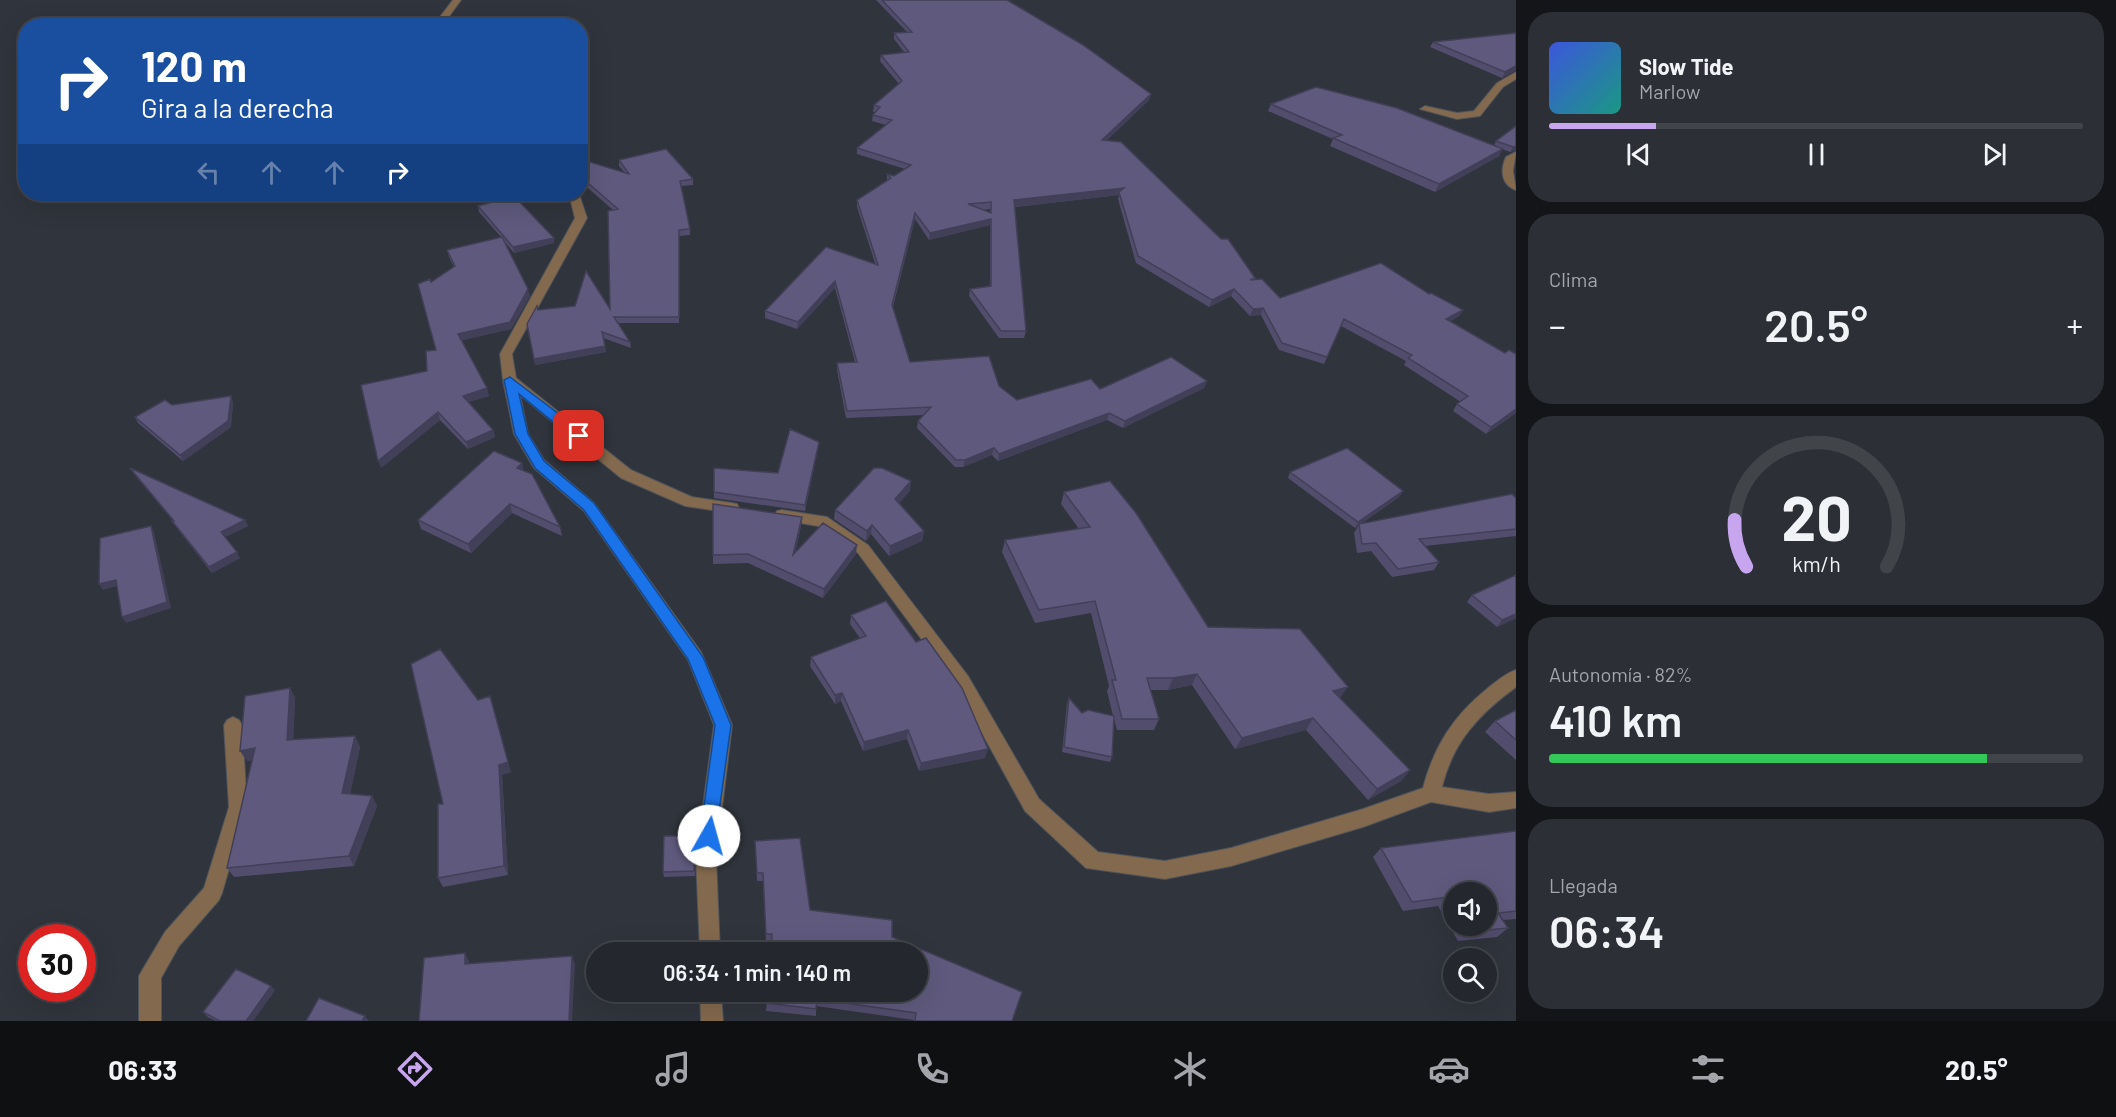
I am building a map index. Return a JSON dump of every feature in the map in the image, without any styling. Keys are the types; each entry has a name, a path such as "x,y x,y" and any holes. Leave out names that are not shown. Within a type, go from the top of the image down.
{"street":[{"path":"444,18 457,0"},
{"path":"1425,109 1457,116 1477,114 1500,85 1516,75"},
{"path":"1516,155 1510,159 1506,172 1510,183 1516,187"},
{"path":"576,201 581,218 506,354 510,380 521,434 539,464 589,507 695,657 723,725 706,858 710,942"},
{"path":"510,380 626,474 690,502 745,510"},
{"path":"767,513 822,521 863,549 962,681 1032,805 1093,861 1165,870 1253,850 1363,818 1431,794 1489,803 1516,800"},
{"path":"1431,794 1436,770 1462,721 1481,702 1516,677"},
{"path":"150,1021 150,976 172,939 212,893 238,807 233,725"},
{"path":"711,1002 712,1021"}],"building":[{"path":"882,0 1007,0 1083,45 1151,94 1102,140 1121,142 1221,239 1228,239 1255,278 1250,280 1262,279 1280,298 1381,263 1429,294 1463,310 1446,319 1505,353 1509,350 1516,354 1516,409 1491,427 1457,404 1468,396 1408,358 1412,355 1344,319 1327,357 1282,343 1263,308 1253,309 1234,289 1212,300 1138,256 1119,192 1124,188 1014,200 1026,331 1001,331 970,289 991,286 991,219 930,233 915,213 892,305 910,362 989,356 999,386 1017,400 1091,379 1100,389 1171,357 1207,381 1125,421 1109,413 999,454 994,448 965,460 956,460 918,421 931,407 847,411 837,363 857,362 835,281 798,322 765,311 826,247 878,265 857,200 891,178 887,174 894,176 911,165 857,148 892,120 873,115 880,107 874,105 902,81 881,55 909,52 894,33 912,32","holes":["991,202 991,213 968,204"]},
{"path":"1516,33 1516,66 1505,72 1433,42"},
{"path":"1316,87 1397,108 1503,149 1439,184 1333,138 1342,135 1271,104"},
{"path":"1516,126 1516,146 1496,141"},
{"path":"666,149 693,179 680,181 690,229 679,230 679,317 614,317 630,342 602,332 605,346 534,359 527,324 537,306 538,310 575,306 586,271 610,309 608,211 618,209 588,183 588,161 629,174 619,160"},
{"path":"496,201 519,201 554,238 513,247 478,206"},
{"path":"502,237 528,289 510,322 458,334 487,388 463,396 493,430 466,442 438,412 378,461 361,385 427,371 426,351 436,350 418,284 430,279 431,282 455,266 447,250"},
{"path":"231,396 228,421 180,455 135,417 165,400 172,405"},
{"path":"790,429 819,442 805,505 714,492 714,468 778,473"},
{"path":"1347,448 1403,491 1358,522 1290,472"},
{"path":"494,451 522,463 517,468 532,474 560,527 510,504 468,544 418,520"},
{"path":"130,468 245,520 221,532 237,552 209,567"},
{"path":"874,468 882,468 911,481 895,499 924,531 890,546 872,525 867,531 835,510"},
{"path":"1110,481 1136,513 1208,627 1300,629 1348,687 1333,691 1410,770 1377,789 1313,718 1242,738 1197,674 1173,678 1147,678 1159,719 1122,719 1112,680 1116,680 1095,601 1039,610 1005,540 1090,527 1064,492"},
{"path":"1512,494 1516,498 1516,529 1419,539 1439,562 1398,569 1376,543 1362,544 1359,524"},
{"path":"713,504 802,517 793,555 823,523 857,545 824,589 748,554 713,555"},
{"path":"151,526 167,602 122,617 116,580 99,584 100,538"},
{"path":"1516,575 1516,614 1502,620 1472,595"},
{"path":"886,601 916,642 926,638 962,688 988,749 921,763 908,730 864,742 842,693 835,695 811,657 866,636 851,615"},
{"path":"440,649 478,700 490,696 508,762 499,765 504,866 438,878 438,804 443,804 411,664"},
{"path":"290,688 287,740 355,736 342,793 372,796 349,856 227,868 255,748 240,751 245,696"},
{"path":"1069,698 1082,713 1088,710 1114,716 1112,757 1064,747"},
{"path":"1516,710 1516,740 1495,721"},
{"path":"1516,831 1516,911 1498,913 1508,928 1497,929 1497,882 1443,882 1443,898 1412,902 1381,848"},
{"path":"664,836 695,836 694,871 663,872"},
{"path":"800,838 810,910 892,920 892,937 904,942 772,942 772,934 766,934 763,873 757,873 755,841"},
{"path":"928,952 1022,992 1012,1021 915,1021 916,1013 838,1002 928,1002"},
{"path":"465,953 465,964 572,956 569,1021 419,1021 424,958"},
{"path":"236,969 271,986 246,1021 220,1021 203,1012"},
{"path":"319,998 365,1016 362,1021 306,1021"},
{"path":"766,1002 817,1002 816,1009"}],"route":[{"path":"579,436 510,380 521,434 539,464 589,507 695,657 723,725 709,836"}]}
